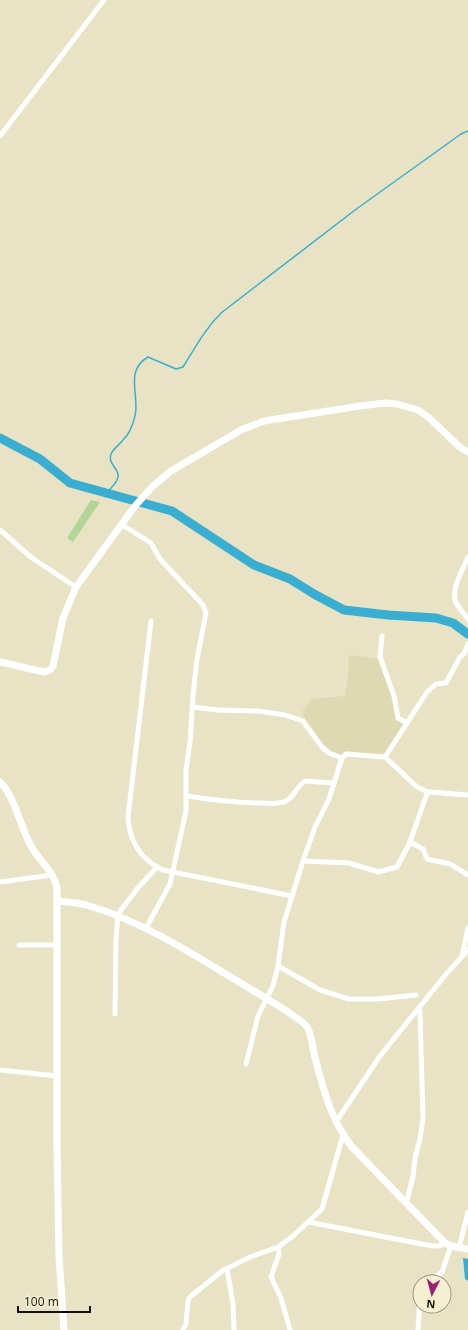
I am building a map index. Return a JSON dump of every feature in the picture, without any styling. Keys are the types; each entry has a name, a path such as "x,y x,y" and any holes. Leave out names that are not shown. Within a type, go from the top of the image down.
{"street":[{"path":"0,136 104,0"},
{"path":"0,662 44,672 50,670 53,666 64,618 76,587 135,506 153,486 172,471 241,430 264,421 360,406 386,403 397,404 418,410 443,430 461,448 468,452"},
{"path":"121,524 151,543 160,559 203,605 206,613 197,659 186,770 186,811 168,890 146,928"},
{"path":"0,530 32,558 76,587"},
{"path":"468,557 455,588 455,600 468,619"},
{"path":"151,621 128,817 130,832 135,845 145,858 157,867 172,873 244,885 292,896"},
{"path":"382,636 380,657 394,696 398,718 407,723"},
{"path":"385,757 427,692 436,684 446,682 460,657 466,655 468,644"},
{"path":"193,707 217,710 258,711 285,715 302,722 322,747 342,758"},
{"path":"246,1064 258,1016 272,986 278,966 284,922 292,896 315,827 329,799 342,758 346,754 385,757 417,787 428,792 468,796"},
{"path":"187,796 235,803 272,804 286,802 290,799 297,787 305,781 334,783"},
{"path":"0,782 11,799 32,847 56,880 58,901 57,1076 59,1256 64,1330"},
{"path":"303,861 349,863 378,872 396,867 410,842 428,792"},
{"path":"410,842 423,849 427,859 450,864 468,875"},
{"path":"115,1014 116,939 118,914 157,867"},
{"path":"0,882 52,874"},
{"path":"58,901 94,907 146,928 304,1022 311,1036 315,1060 336,1122 343,1135 352,1147 404,1202 448,1245"},
{"path":"462,956 468,928"},
{"path":"19,945 57,945"},
{"path":"336,1122 380,1056 447,973 468,950"},
{"path":"278,966 320,990 349,998 378,999 416,995"},
{"path":"404,1202 407,1200 413,1177 415,1158 423,1118 419,1008"},
{"path":"0,1070 57,1076"},
{"path":"183,1330 186,1324 188,1300 190,1297 227,1269 250,1257 278,1247 293,1236 322,1209 343,1135"},
{"path":"459,1248 468,1212"},
{"path":"308,1222 432,1246 448,1245 468,1249"},
{"path":"440,1274 442,1272 448,1245"},
{"path":"278,1247 279,1254 271,1276 281,1298 290,1330"},
{"path":"227,1269 233,1304 234,1330"},
{"path":"418,1330 419,1314"}],"shaded area":[{"path":"349,655 378,659 392,696 397,720 404,724 384,756 345,751 342,755 330,751 323,745 310,728 302,712 312,699 345,696"}],"green space":[{"path":"91,500 100,502 73,542 67,538"}],"water":[{"path":"463,1258 468,1259 468,1281 465,1279"}],"waterway":[{"path":"106,493 114,485 118,474 110,459 111,454 128,435 134,419 136,408 134,384 137,369 141,363 148,357 176,369 183,367 205,332 221,313 355,210 461,134 468,131"},
{"path":"0,438 40,459 70,483 172,511 254,565 290,579 344,610 436,618 453,623 468,634"}]}
